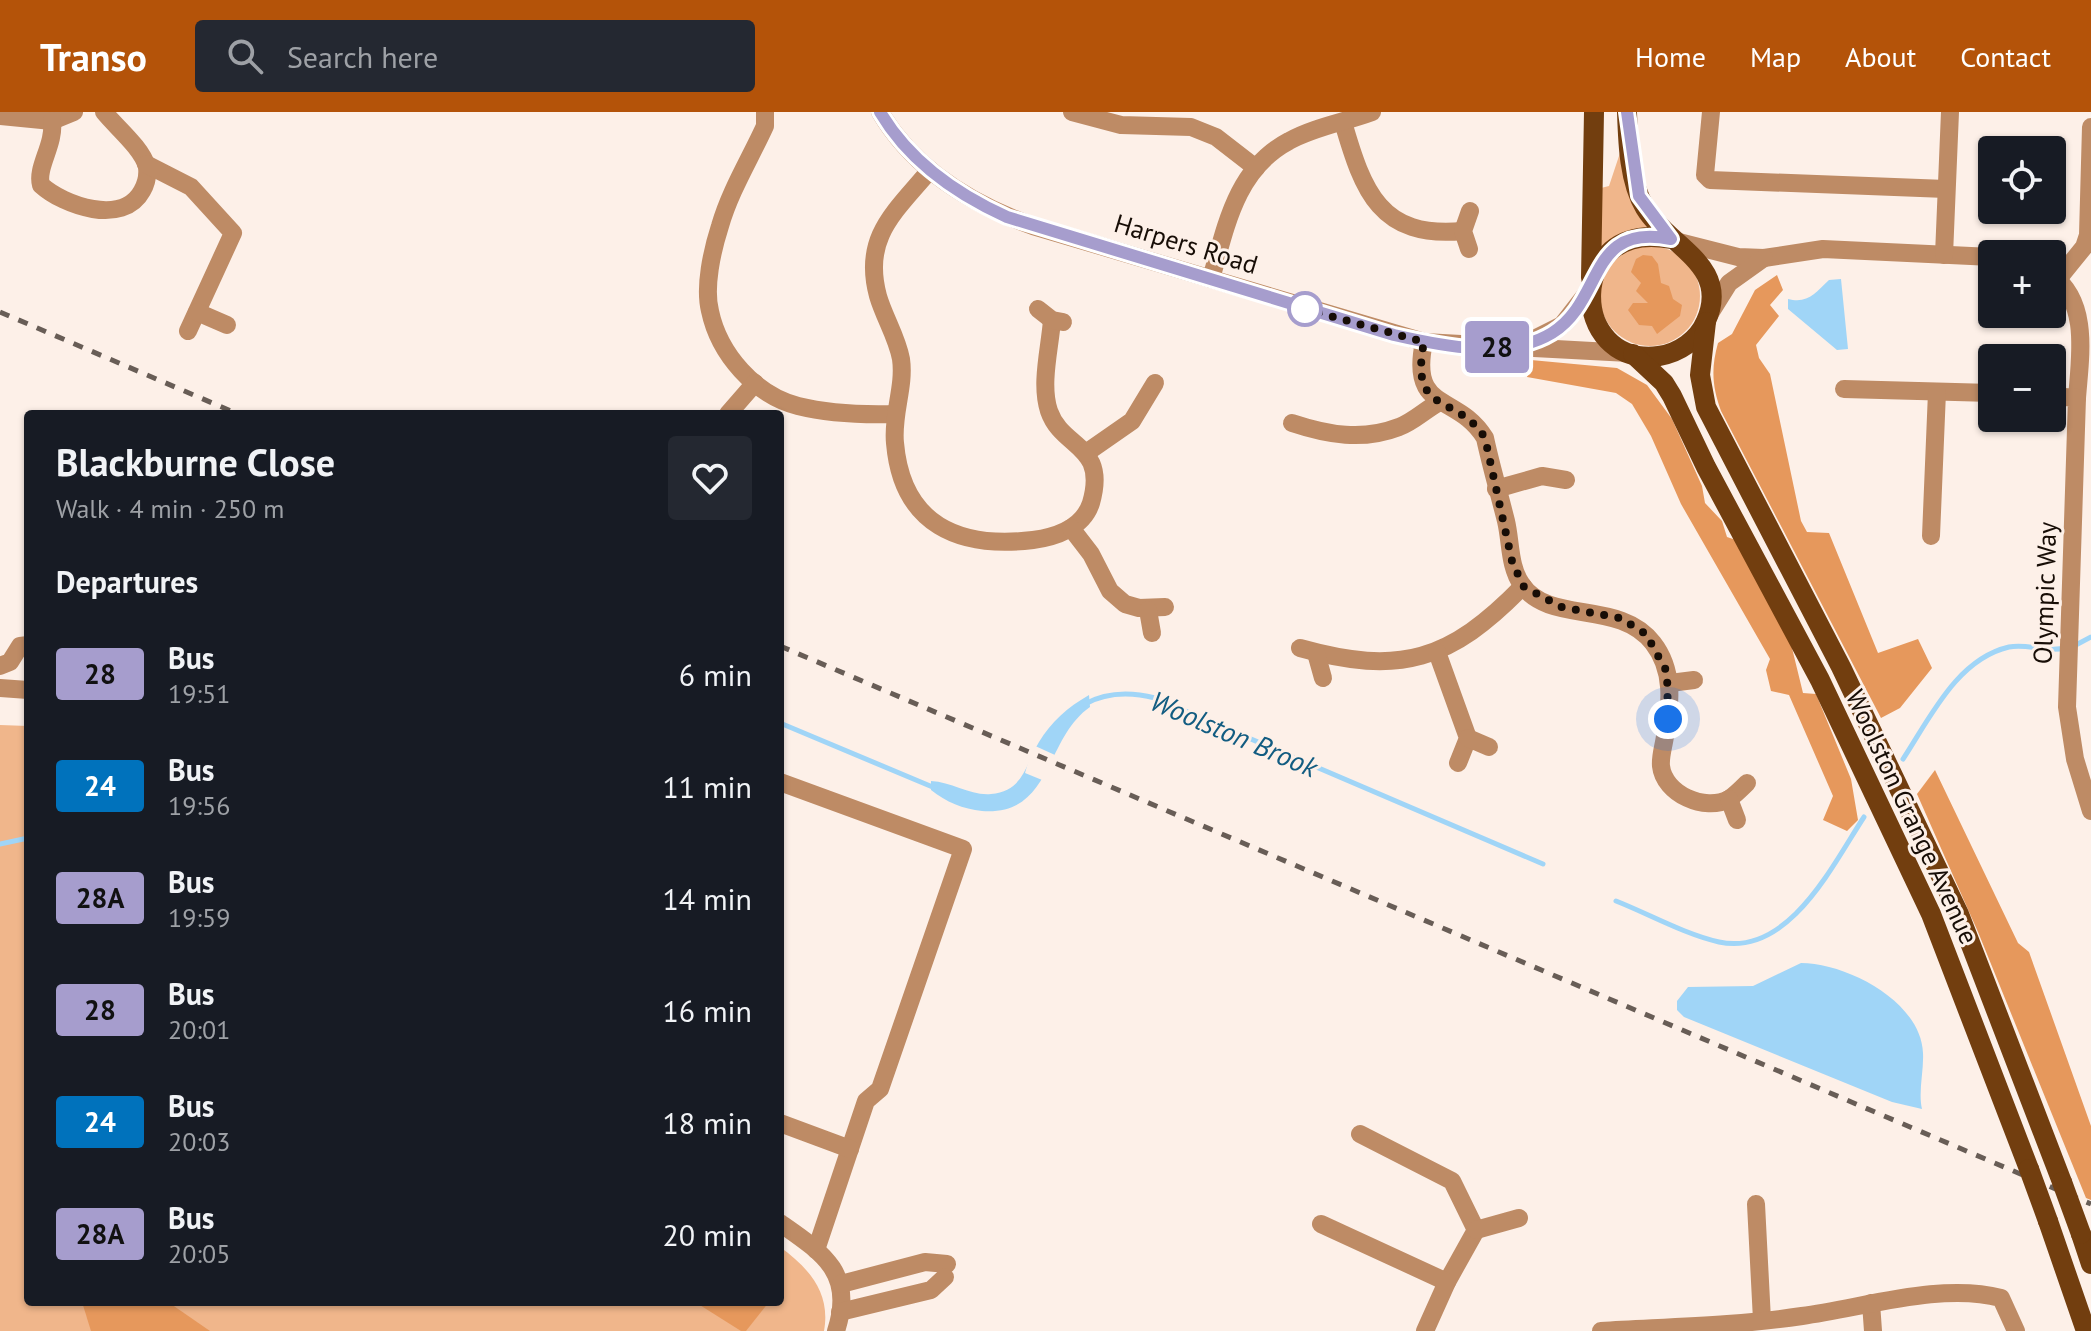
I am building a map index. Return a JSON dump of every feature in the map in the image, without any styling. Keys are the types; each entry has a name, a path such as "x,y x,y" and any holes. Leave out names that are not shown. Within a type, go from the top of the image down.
{"main road":[{"path":"1590,286 1599,263 1622,243 1651,235 1673,240 1691,251 1703,265 1711,301 1706,321 1696,337 1675,352 1650,357 1631,354 1612,343 1598,328 1591,309 1590,286 1594,112"},
{"path":"1627,112 1639,196 1673,240"},
{"name":"Woolston Grange Avenue","path":"1706,321 1700,375 1706,407 1835,655 1959,914 2091,1264"},
{"name":"Woolston Grange Avenue","path":"1631,354 1664,383 1672,396 1706,467 1820,680 1931,914 2029,1169 2086,1331"}],"street":[{"path":"0,116 52,121 74,112"},
{"path":"104,112 146,164 191,187 233,233 188,331"},
{"path":"765,112 765,126 719,227 709,285 709,310 718,334 727,353 755,383 797,406 837,413 896,414"},
{"name":"Harpers Road","path":"880,112 891,130 930,170 968,197 1007,217 1424,342 1631,354"},
{"path":"1072,112 1093,115 1121,125 1191,127 1216,137 1256,168"},
{"path":"1211,279 1232,204 1256,168 1290,140 1372,112"},
{"path":"1711,112 1705,175 1710,180 1946,189"},
{"path":"1944,255 1950,112"},
{"path":"52,121 52,144 39,179 41,185 53,194 91,208 124,207 142,191 146,164"},
{"path":"1343,122 1359,177 1371,198 1387,214 1424,231 1466,240 1470,211"},
{"path":"2066,266 2084,247 2088,235 2091,127"},
{"path":"930,170 883,228 872,262 878,297 901,358 902,381 894,442 899,465 914,500 935,523 963,538 996,543 1049,537 1071,528 1090,507 1095,483 1086,453 1057,426 1046,397 1051,317"},
{"path":"1673,240 1738,257 1764,258 1823,249 1978,256"},
{"path":"1706,321 1729,283 1764,258"},
{"name":"Harpers Road","path":"1514,346 1552,333 1570,317 1590,286"},
{"name":"Olympic Way","path":"2066,293 2074,305 2080,326 2067,707 2083,756 2091,811"},
{"path":"197,312 227,325"},
{"path":"1424,342 1420,376 1438,403 1476,423 1485,438 1512,561 1523,586 1561,607 1603,613 1634,625 1655,646 1670,683 1661,757 1664,776 1675,791 1694,800 1729,799 1747,783"},
{"path":"1086,453 1132,421 1156,381"},
{"path":"731,410 755,383"},
{"path":"1844,389 1978,393"},
{"path":"1931,536 1937,392"},
{"path":"2066,397 2077,398"},
{"path":"1292,423 1332,436 1371,434 1402,426 1438,403"},
{"path":"1496,489 1542,469 1566,480"},
{"path":"1071,528 1091,554 1110,591 1125,604 1157,609 1152,633"},
{"path":"1323,678 1308,650 1372,662 1402,661 1437,652 1473,630 1523,586"},
{"path":"0,666 10,662 20,646 24,646"},
{"path":"1437,652 1468,738 1458,763"},
{"path":"1670,683 1694,680"},
{"path":"0,688 24,690"},
{"path":"1468,738 1489,747"},
{"path":"784,783 963,849 880,1089 866,1101 816,1250"},
{"path":"1729,799 1737,820"},
{"path":"784,1124 850,1149"},
{"path":"1360,1134 1452,1181 1476,1230"},
{"path":"1756,1204 1762,1320"},
{"path":"1425,1331 1447,1282 1476,1230 1519,1218"},
{"path":"1321,1224 1447,1282"},
{"path":"784,1226 832,1266 841,1284 836,1331"},
{"path":"840,1312 931,1290 946,1271 925,1262 841,1284"},
{"path":"1601,1331 1762,1320 1789,1322 1871,1303 1977,1292 2001,1298 2016,1331"},
{"path":"1871,1303 1873,1331"}],"shaded area":[{"path":"1620,153 1631,202 1647,227 1620,234 1599,251 1601,188 1609,186"},
{"path":"1650,246 1669,250 1685,261 1696,277 1700,296 1696,315 1685,331 1669,342 1650,346 1631,342 1615,331 1604,315 1600,296 1604,277 1615,261 1631,250"},
{"path":"1643,255 1652,256 1658,264 1661,283 1669,286 1673,299 1682,305 1680,316 1657,334 1652,326 1639,325 1628,310 1633,303 1648,303 1636,291 1641,283 1631,272 1636,259"},
{"path":"1777,275 1783,290 1770,305 1779,316 1756,345 1759,358 1770,374 1801,521 1807,532 1829,533 1878,653 1918,639 1932,668 1900,708 1881,718 1721,411 1716,393 1714,361 1718,343 1732,334 1755,290"},
{"path":"1531,360 1617,368 1647,385 1672,419 1702,486 1705,503 1722,521 1727,537 1736,540 1791,644 1803,693 1816,694 1851,779 1858,820 1847,831 1823,820 1833,796 1789,695 1771,691 1766,670 1770,659 1681,504 1651,436 1632,404 1616,393 1527,377"},
{"path":"0,725 24,726 24,1306 784,1306 784,1250 816,1283 825,1317 824,1331 0,1331"},
{"path":"1935,770 2018,943 2029,952 2091,1126 2091,1200 2086,1198 1978,932 1917,794"},
{"path":"83,1306 174,1306 210,1331 91,1331"},
{"path":"701,1306 766,1306 746,1331 741,1331"}],"water":[{"path":"1841,279 1848,349 1837,350 1788,309 1788,299 1806,299 1829,280"},
{"path":"1089,695 1090,707 1075,721 1035,789 1022,801 1005,809 982,811 955,804 931,790 931,781 984,794 1010,788 1022,776 1049,728 1067,710"},
{"path":"1801,963 1839,970 1859,978 1878,988 1909,1017 1919,1034 1923,1053 1922,1109 1892,1102 1684,1017 1677,1010 1677,1001 1688,987 1753,986"}],"pier":[{"path":"1033,745 1055,755 1047,782 1025,773"}],"waterway":[{"name":"Woolston Brook","path":"2074,646 2091,637"},
{"name":"Woolston Brook","path":"1903,759 1947,692 1974,664 2009,647 2065,648"},
{"name":"Woolston Brook","path":"1085,704 1119,694 1155,698 1543,864"},
{"name":"Woolston Brook","path":"784,725 935,788"},
{"name":"Woolston Brook","path":"1616,901 1706,938 1744,943 1767,935 1806,903 1864,817"},
{"name":"Woolston Brook","path":"0,844 24,839"}],"railway":[{"path":"0,312 229,410"},
{"path":"784,648 2091,1204"}],"bus line":[{"name":"28","path":"880,112 891,130 930,170 968,197 1007,217 1394,335 1440,345 1478,347 1514,346 1552,333 1570,317 1590,289 1599,263 1613,248 1631,238 1651,235 1671,239 1653,219 1639,196 1629,145 1627,112"}],"route":[{"path":"1305,309 1424,342 1420,376 1424,386 1438,403 1465,414 1476,423 1485,438 1506,521 1512,561 1523,586 1548,602 1620,618 1646,634 1663,661 1670,683 1668,719"}]}
